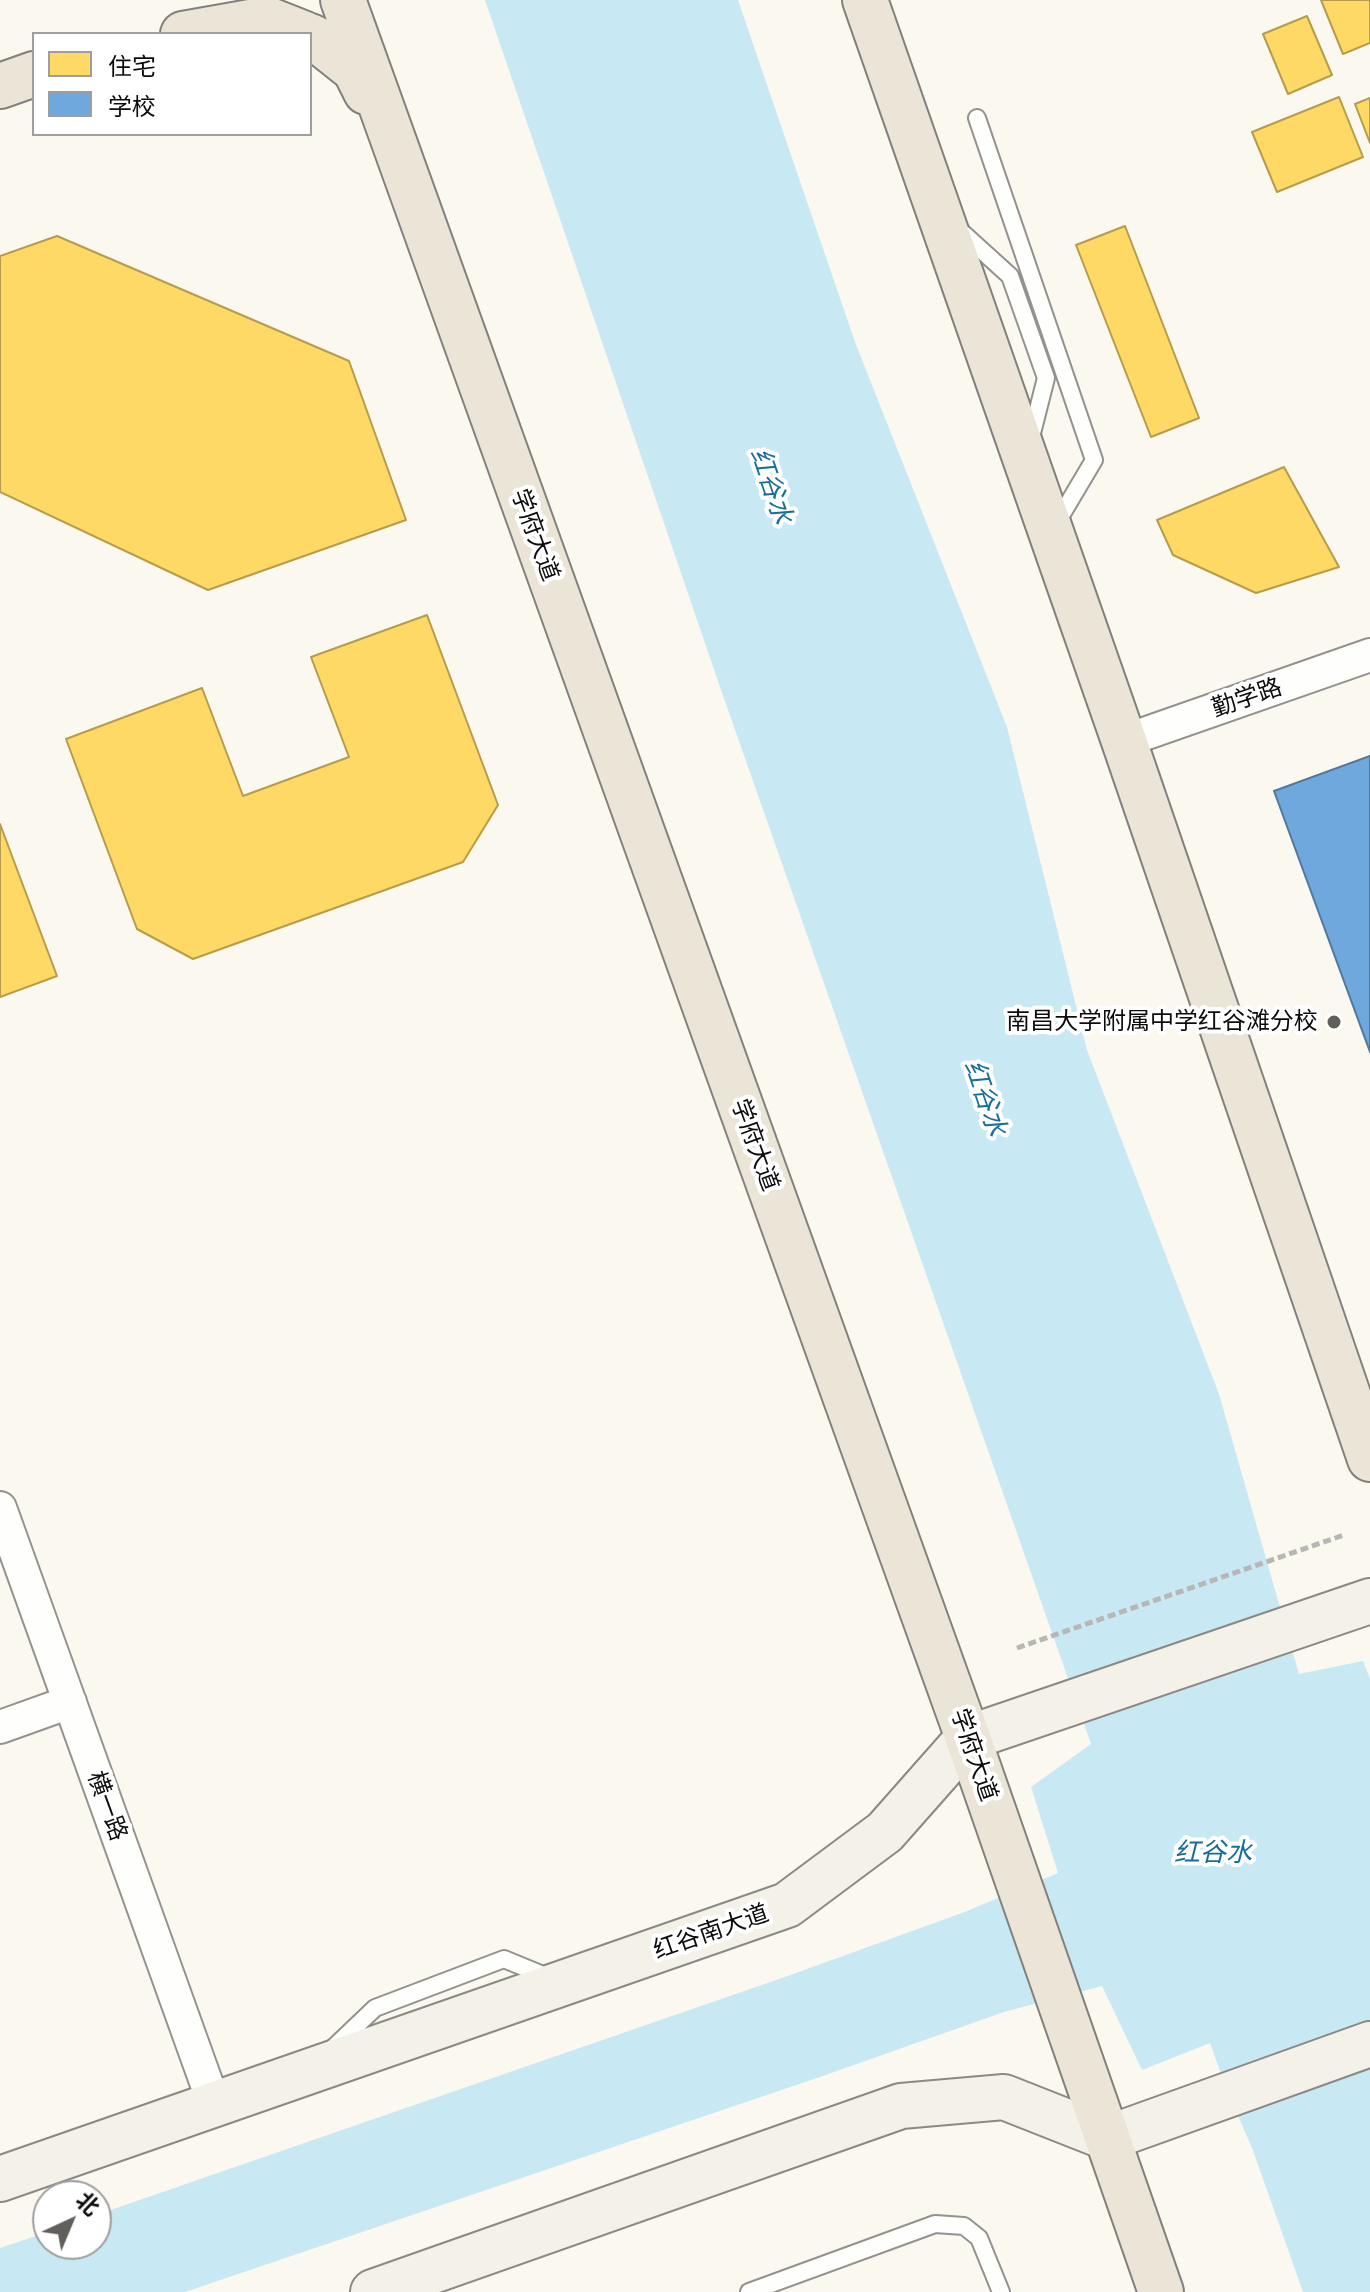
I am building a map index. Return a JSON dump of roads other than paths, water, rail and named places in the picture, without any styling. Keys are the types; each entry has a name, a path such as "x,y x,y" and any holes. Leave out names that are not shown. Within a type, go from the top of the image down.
{"main road":[{"path":"155,32 247,0"},
{"name":"学府大道","path":"343,0 968,1738 1161,2292"},
{"path":"874,13 939,212 1370,1459"},
{"path":"194,32 267,19 300,32"},
{"path":"312,37 355,70 397,150"},
{"path":"0,86 32,75"},
{"path":"968,1738 1357,1606"},
{"name":"红谷南大道","path":"0,2179 787,1905 885,1832 968,1738"},
{"path":"373,2292 901,2106 1004,2097 1108,2138 1370,2044"}],"street":[{"name":"勤学路","path":"1124,741 1370,655"},
{"name":"横一路","path":"0,1508 214,2104"},
{"path":"0,1727 70,1702"}],"lane":[{"path":"977,118 1094,460 1051,532"},
{"path":"749,2292 935,2224 964,2226 979,2238 1001,2292"}],"water":[{"name":"红谷水","path":"485,0 738,0 855,342 1007,727 1087,1050 1219,1394 1299,1674 1363,1661 1370,1679 1370,2292 1303,2292 1252,2148 1210,2043 1142,2070 1102,1986 1004,2012 185,2292 0,2292 0,2248 32,2237 32,2260 112,2260 112,2209 782,1978 962,1913 1058,1873 1031,1787 1091,1744 720,687"}],"place":[{"name":"南昌大学附属中学红谷滩分校","path":"1334,1022"}]}
